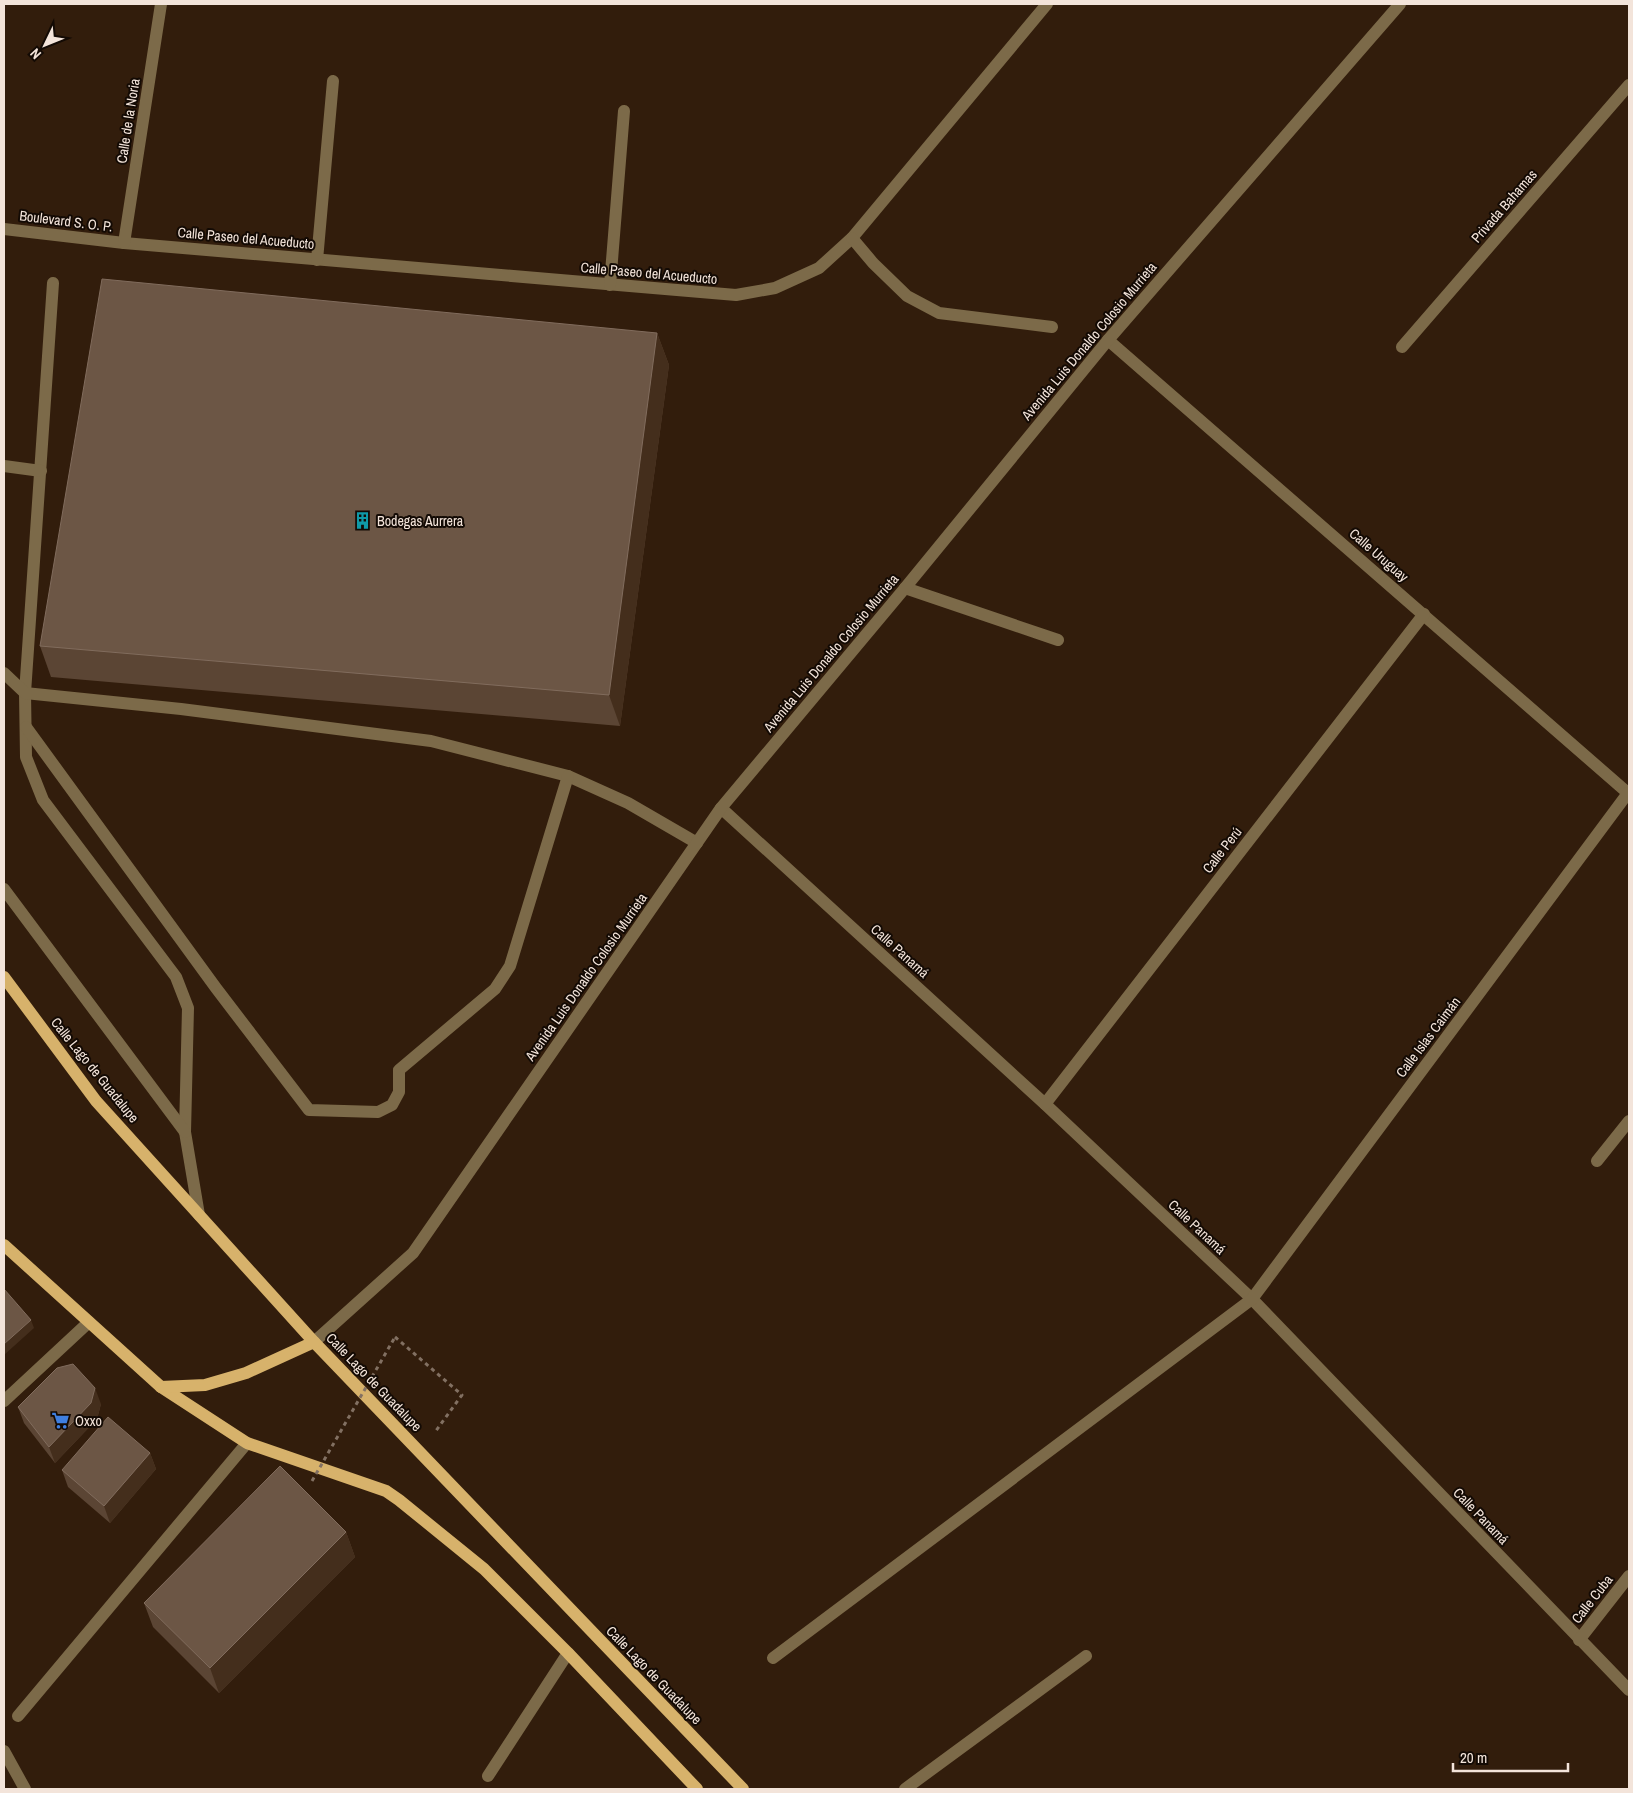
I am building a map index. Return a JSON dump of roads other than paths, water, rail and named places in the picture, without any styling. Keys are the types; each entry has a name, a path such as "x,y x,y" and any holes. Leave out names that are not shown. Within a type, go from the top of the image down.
{"main road":[{"name":"Calle Lago de Guadalupe","path":"4,977 96,1101 314,1342 743,1789"},
{"path":"4,1245 161,1386 247,1443 386,1491 484,1569 568,1653 697,1789"},
{"path":"161,1386 205,1385 246,1373 314,1342"}],"street":[{"name":"Calle de la Noria","path":"124,243 161,4"},
{"name":"Calle Paseo del Acueducto","path":"124,243 736,295 775,288 819,268 852,238 1047,4"},
{"name":"Avenida Luis Donaldo Colosio Murrieta","path":"314,1342 413,1253 721,808 905,588 1108,340 1400,4"},
{"path":"317,260 333,81"},
{"name":"Privada Bahamas","path":"1402,347 1629,86"},
{"path":"610,285 624,111"},
{"name":"Boulevard S. O. P.","path":"4,229 124,243"},
{"path":"852,238 872,263 907,296 939,313 1052,327"},
{"path":"54,283 26,693 26,757 43,800 176,977 182,992 188,1008 185,1132 199,1215"},
{"name":"Calle Uruguay","path":"1108,340 1629,793"},
{"path":"4,466 40,471"},
{"path":"905,588 1058,640"},
{"name":"Calle Perú","path":"1045,1104 1424,614"},
{"path":"4,672 26,693 181,709 431,741 568,776 628,803 697,843"},
{"path":"26,727 210,980 309,1110 378,1112 392,1106 399,1092 399,1070 495,989 510,966 568,776"},
{"name":"Calle Islas Caimán","path":"773,1658 1252,1299 1629,793"},
{"name":"Calle Panamá","path":"721,808 1045,1104 1252,1299 1629,1690"},
{"path":"4,890 185,1132"},
{"path":"1597,1161 1629,1121"},
{"path":"4,1400 89,1322"},
{"path":"18,1716 247,1443"},
{"name":"Calle Cuba","path":"1579,1640 1629,1576"},
{"path":"488,1776 568,1653"},
{"path":"905,1789 1086,1656"},
{"path":"4,1751 25,1789"}],"place":[{"name":"Bodegas Aurrera","path":"363,521"},
{"name":"Oxxo","path":"61,1421"}]}
